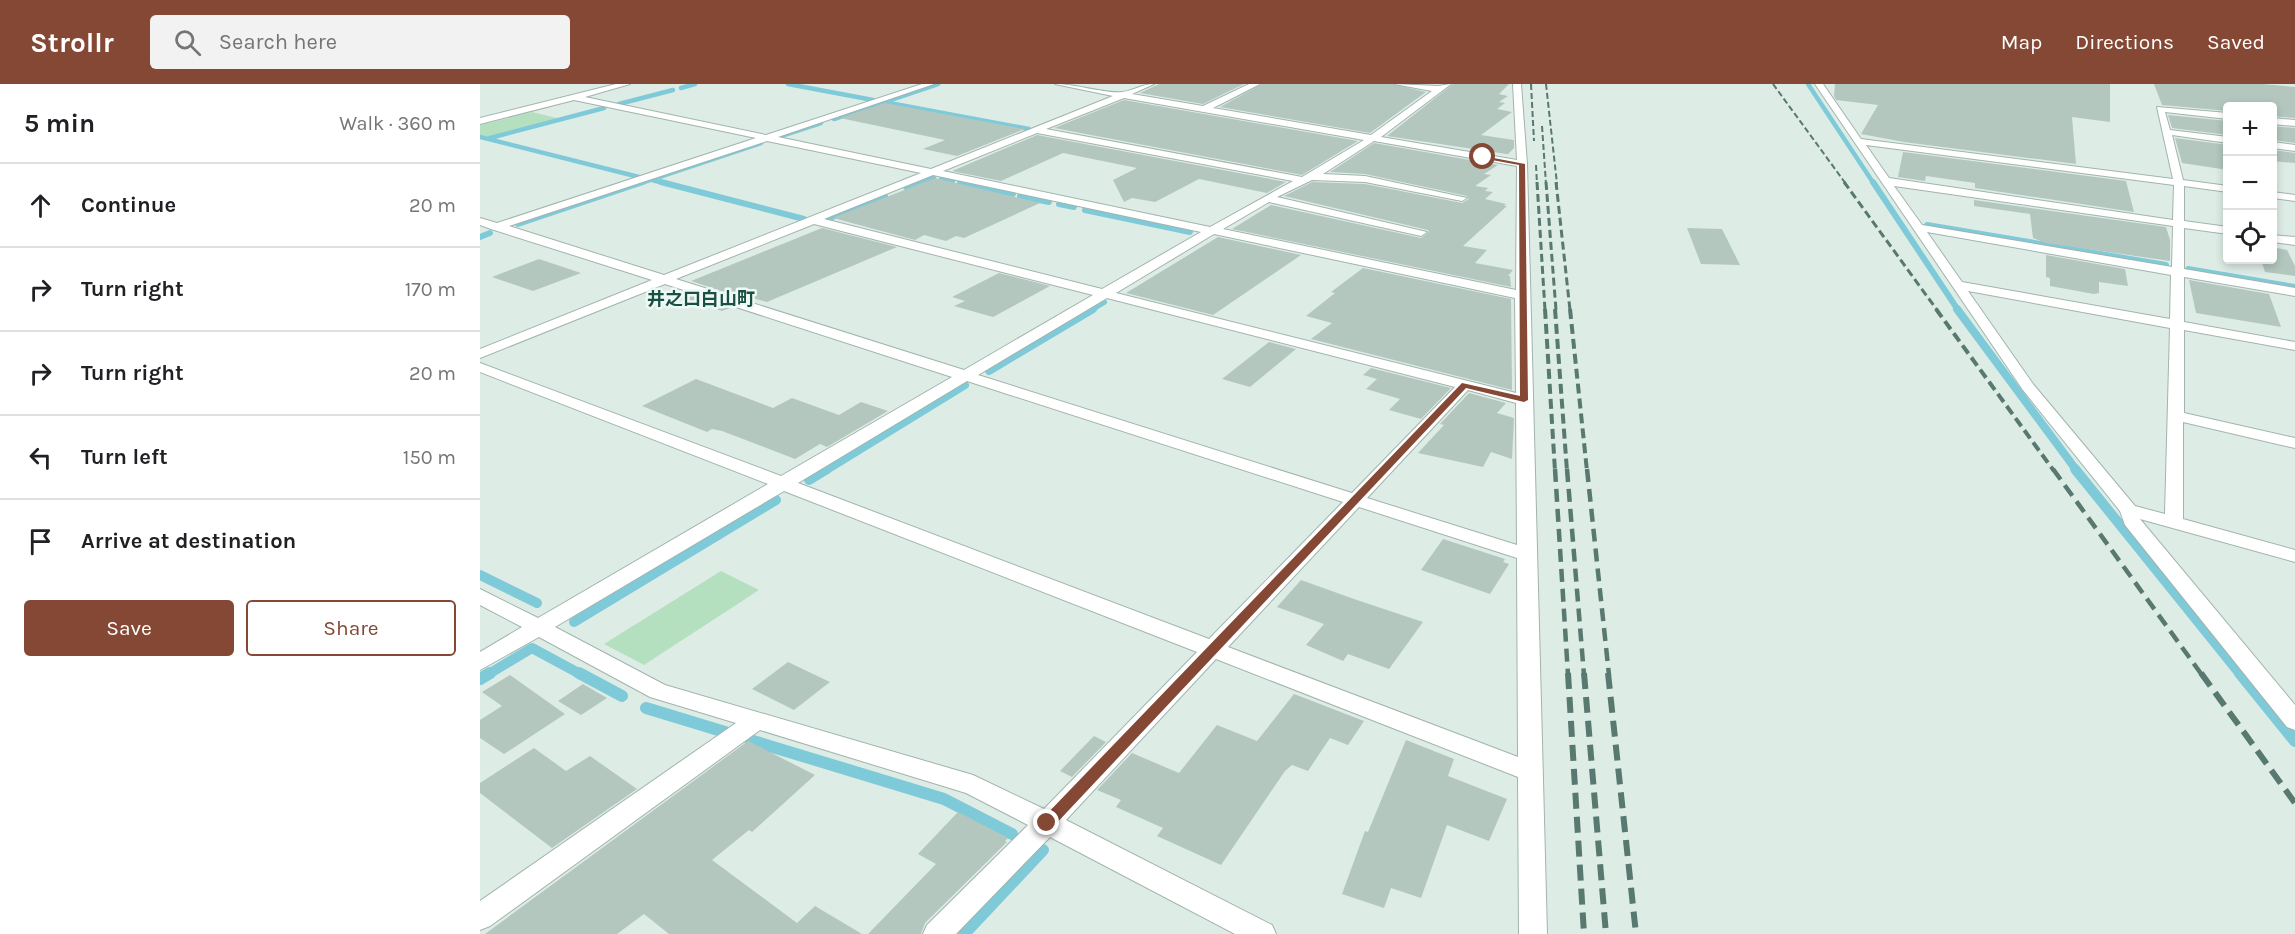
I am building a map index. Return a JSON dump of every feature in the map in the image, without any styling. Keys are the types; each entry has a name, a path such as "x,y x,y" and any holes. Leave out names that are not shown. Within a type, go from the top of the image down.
{"street":[{"path":"480,121 626,84"},
{"path":"480,232 930,84"},
{"path":"1059,84 1522,164"},
{"path":"480,354 1150,84"},
{"path":"1203,109 1256,84"},
{"path":"1398,84 1443,87"},
{"path":"1517,84 1522,164 1522,295 1533,934"},
{"path":"1819,84 2028,387 2129,510 2131,521 2292,713"},
{"path":"480,662 1268,198 1307,178 1373,138 1443,87"},
{"path":"572,98 1522,295"},
{"path":"2174,522 2179,183 2160,109 2223,115"},
{"path":"2277,121 2295,123"},
{"path":"1036,130 1307,178 1365,179 1462,198"},
{"path":"2167,132 2223,139"},
{"path":"1858,141 2223,188"},
{"path":"2277,146 2295,148"},
{"path":"1885,181 2223,230"},
{"path":"2277,196 2295,198"},
{"path":"1268,198 1421,232"},
{"path":"813,220 1524,400"},
{"path":"480,221 1527,555"},
{"path":"1916,227 2295,292"},
{"path":"2277,239 2295,241"},
{"path":"1956,285 2295,346"},
{"path":"480,368 1530,772"},
{"path":"937,934 1047,823 1465,385"},
{"path":"2176,416 2295,443"},
{"path":"2129,510 2295,556"},
{"path":"480,596 658,691 973,785 1262,934"},
{"path":"480,917 756,721"}],"green space":[{"path":"532,112 561,119 489,138 480,135 480,125"},
{"path":"721,571 759,590 644,665 604,644"}],"building":[{"path":"1159,84 1244,84 1203,104 1140,93"},
{"path":"1262,84 1392,84 1426,92 1370,133 1220,107"},
{"path":"1453,84 1509,84 1499,94 1508,96 1499,102 1505,103 1497,109 1512,112 1481,135 1514,140 1514,148 1508,154 1513,155 1387,136"},
{"path":"1835,84 2110,84 2110,122 2072,117 2076,164 1904,142 1861,134 1878,105 1836,100"},
{"path":"2154,84 2262,84 2295,87 2295,118 2277,116 2277,102 2223,102 2223,111 2162,105"},
{"path":"1124,100 1358,141 1302,175 1054,128"},
{"path":"885,103 1025,129 957,156 923,149 945,140 840,118"},
{"path":"2168,115 2223,120 2223,134 2172,128"},
{"path":"2277,126 2295,128 2295,143 2277,141"},
{"path":"1037,135 1286,182 1267,193 1199,179 1155,202 1132,198 1124,202 1113,180 1137,168 1063,153 1001,181 952,171"},
{"path":"2175,138 2223,144 2223,169 2182,163"},
{"path":"1374,143 1498,165 1484,174 1491,175 1475,186 1488,188 1485,191 1493,192 1485,199 1507,206 1463,246 1487,250 1475,263 1513,270 1508,276 1510,276 1511,287 1232,229 1271,205 1421,238 1429,232 1284,196 1312,182 1365,184 1462,203 1469,199 1467,196 1365,174 1330,172"},
{"path":"2277,151 2295,153 2295,163 2277,161"},
{"path":"1903,152 2126,181 2134,212 1975,188 1975,183 1926,176 1925,181 1898,177"},
{"path":"935,178 1040,203 964,238 956,236 946,241 924,235 915,240 833,218"},
{"path":"1974,200 2166,227 2170,240 2170,261 2046,243 2033,238 2030,214 1974,206"},
{"path":"822,228 897,247 767,302 753,298 749,300 691,281"},
{"path":"1687,228 1722,229 1740,265 1701,264"},
{"path":"1218,237 1301,255 1213,315 1126,293"},
{"path":"2277,248 2287,250 2295,266 2295,276 2265,272 2262,264 2277,264"},
{"path":"2046,255 2125,269 2128,286 2099,282 2099,293 2094,294 2050,286 2050,278 2046,277"},
{"path":"539,259 581,273 533,291 492,277"},
{"path":"1363,268 1511,299 1512,390 1311,339 1332,323 1306,316 1335,293 1331,292"},
{"path":"999,273 1050,286 993,317 954,306 965,301 952,297"},
{"path":"2189,280 2269,294 2281,327 2196,313"},
{"path":"673,289 730,308 722,311 665,293"},
{"path":"1269,342 1296,349 1250,387 1222,379"},
{"path":"1371,368 1451,388 1421,419 1389,410 1400,399 1366,389 1377,379 1363,375"},
{"path":"696,379 773,408 792,398 839,415 861,402 888,411 827,447 820,444 795,459 722,431 712,429 707,432 642,406"},
{"path":"1469,393 1506,403 1497,413 1514,418 1512,459 1491,452 1483,467 1418,453 1444,425 1440,424"},
{"path":"1443,539 1505,559 1503,562 1509,564 1490,594 1421,570"},
{"path":"1301,580 1423,622 1389,669 1348,654 1343,661 1306,645 1324,624 1277,607"},
{"path":"788,662 830,682 794,710 752,689"},
{"path":"510,675 565,714 504,754 480,738 480,720 502,706 482,692"},
{"path":"583,684 607,698 581,715 558,701"},
{"path":"1294,694 1364,721 1348,745 1330,738 1308,771 1292,765 1285,771 1221,865 1157,836 1163,828 1116,807 1121,800 1097,790 1132,753 1179,773 1217,725 1257,741"},
{"path":"1094,736 1106,742 1072,777 1060,771"},
{"path":"1406,740 1454,759 1448,776 1507,799 1489,841 1447,825 1421,898 1391,888 1384,908 1342,894 1365,831 1368,832"},
{"path":"748,741 815,775 752,832 749,830 712,860 797,923 815,906 862,934 669,934 644,914 617,934 485,934"},
{"path":"534,748 566,771 590,756 637,789 552,848 480,793 480,783"},
{"path":"958,812 1008,838 1005,841 1007,842 925,923 921,934 868,934 936,864 918,854"}],"waterway":[{"path":"681,88 695,84"},
{"path":"788,84 873,100"},
{"path":"884,102 938,84"},
{"path":"1808,84 1874,184"},
{"path":"619,104 673,90"},
{"path":"834,119 884,102"},
{"path":"884,102 1029,129"},
{"path":"490,138 604,108"},
{"path":"781,136 821,123"},
{"path":"480,137 639,177"},
{"path":"638,184 761,143"},
{"path":"916,184 934,178"},
{"path":"941,179 953,181"},
{"path":"652,180 667,184"},
{"path":"518,224 643,182"},
{"path":"661,182 804,219"},
{"path":"906,187 920,182"},
{"path":"1873,182 1958,310"},
{"path":"964,184 960,183 1013,194"},
{"path":"830,218 885,196"},
{"path":"1020,196 1049,202"},
{"path":"1059,204 1074,207"},
{"path":"1085,210 1190,232"},
{"path":"1927,225 2166,265"},
{"path":"480,237 490,233"},
{"path":"2188,269 2295,287"},
{"path":"1091,310 1104,302"},
{"path":"989,371 1093,309"},
{"path":"1957,309 2077,471"},
{"path":"825,471 965,385"},
{"path":"809,480 827,469"},
{"path":"2075,469 2241,675"},
{"path":"574,622 776,500"},
{"path":"480,575 537,603"},
{"path":"487,675 532,648 582,675"},
{"path":"480,679 490,673"},
{"path":"579,673 622,696"},
{"path":"2240,673 2295,741"},
{"path":"646,708 725,732"},
{"path":"750,740 944,799 1012,834"},
{"path":"964,934 1043,850"}],"railway":[{"path":"1531,84 1534,141"},
{"path":"1546,84 1557,184"},
{"path":"1773,84 1846,184"},
{"path":"1542,126 1546,184"},
{"path":"1536,165 1537,184"},
{"path":"1537,182 1545,310"},
{"path":"1546,182 1556,310"},
{"path":"1556,182 1570,310"},
{"path":"1844,182 1937,310"},
{"path":"1545,309 1555,471"},
{"path":"1555,309 1567,471"},
{"path":"1570,309 1587,471"},
{"path":"1936,309 2054,471"},
{"path":"1555,469 1568,675"},
{"path":"1567,469 1584,675"},
{"path":"1587,469 1609,675"},
{"path":"2053,469 2202,675"},
{"path":"1568,673 1584,934"},
{"path":"1584,673 1606,934"},
{"path":"1608,673 1636,934"},
{"path":"2201,673 2295,803"}],"district":[{"name":"井之口白山町","path":"701,299"}],"route":[{"path":"1047,823 1465,385 1524,400 1522,164 1483,157"}]}
